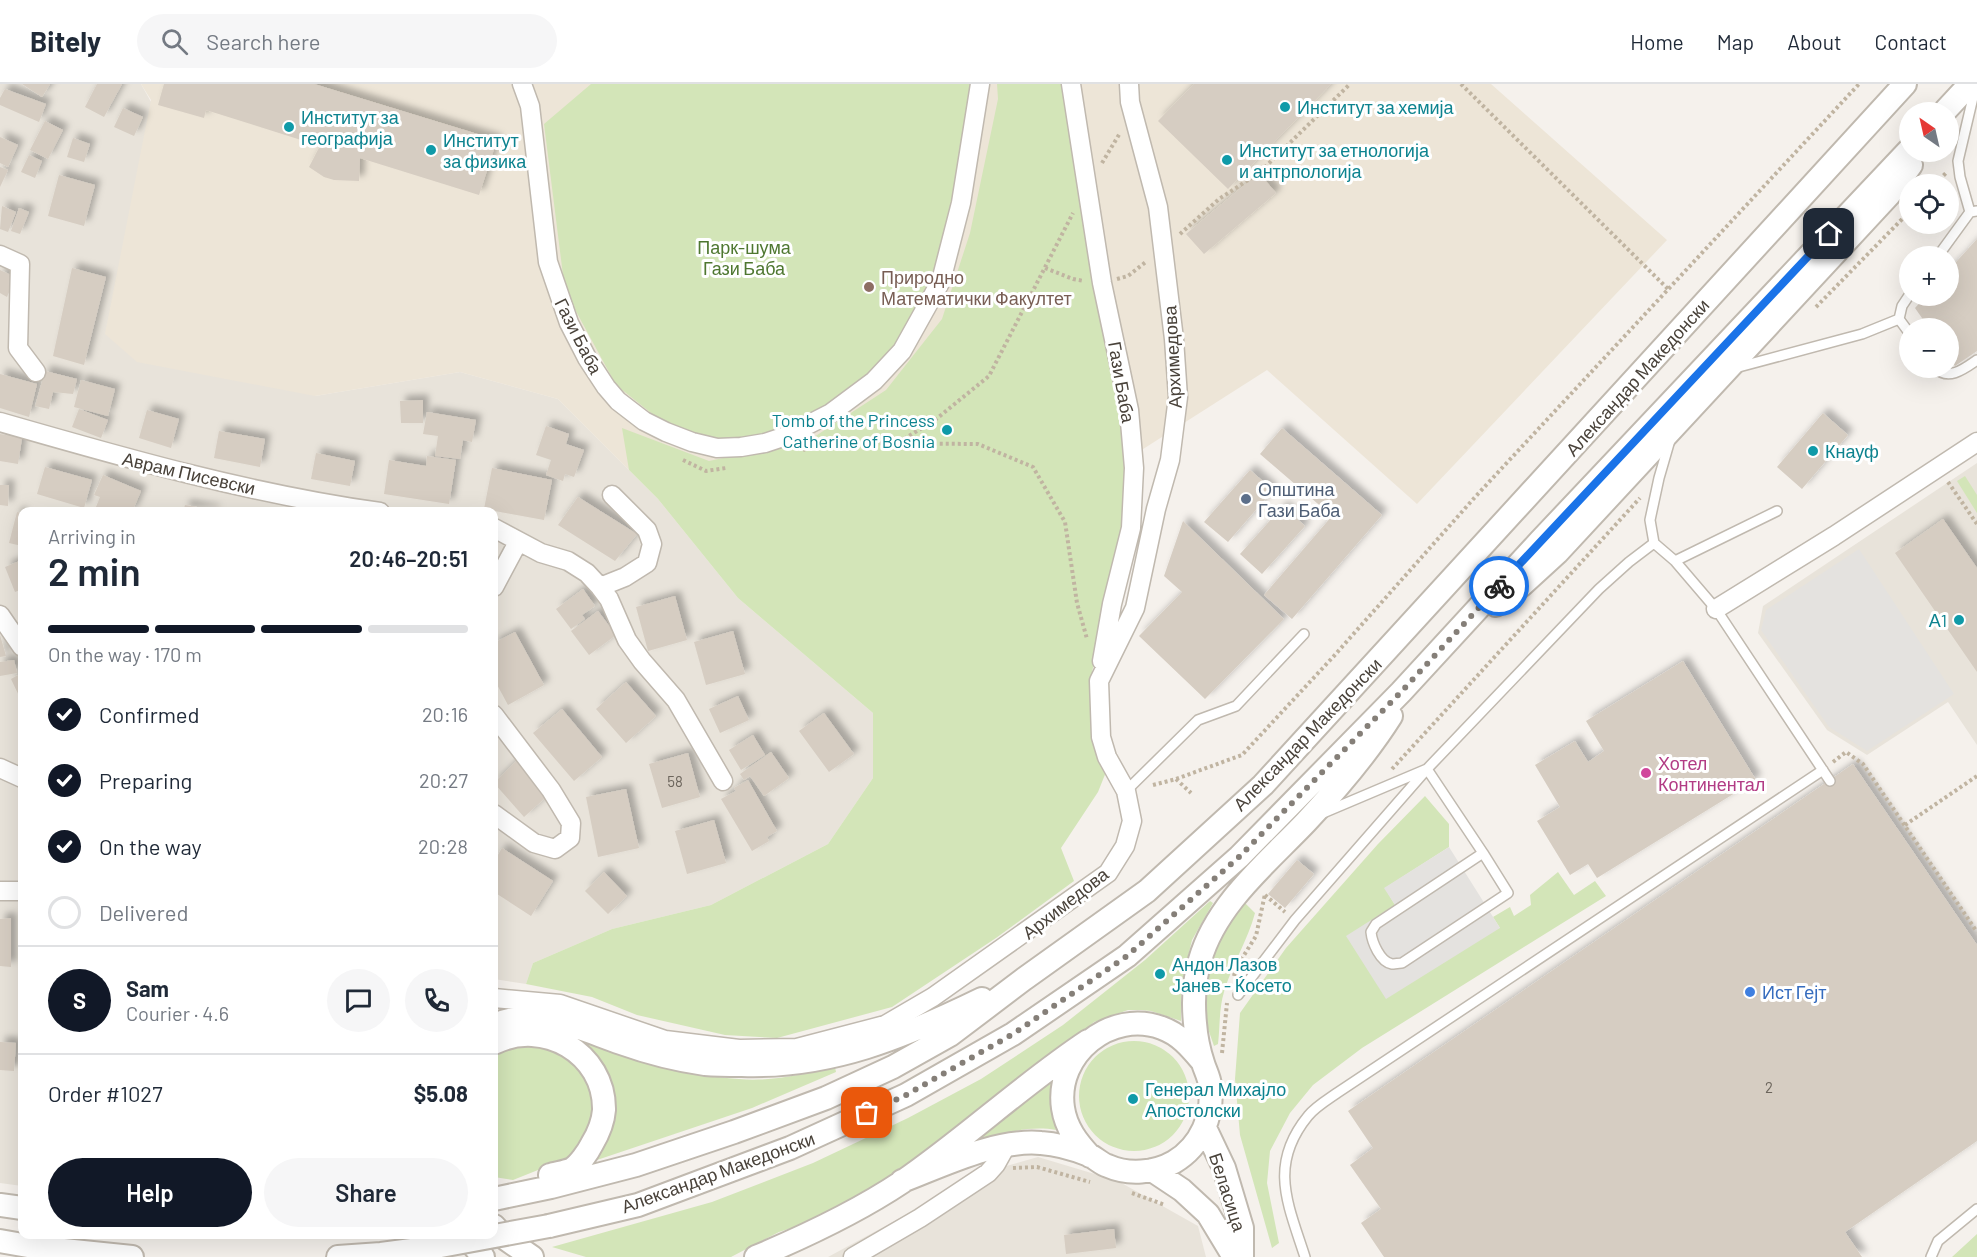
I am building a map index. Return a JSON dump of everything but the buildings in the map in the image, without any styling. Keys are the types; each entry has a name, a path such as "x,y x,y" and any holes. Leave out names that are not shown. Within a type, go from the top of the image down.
{"street":[{"name":"Гази Баба","path":"523,84 530,106 524,124 548,262 569,323 595,370 618,400 644,421 666,432 717,448 765,443 786,436 831,413 874,381 902,351 941,280 961,203 980,84"},
{"name":"Гази Баба","path":"1071,84 1102,283 1129,410 1134,468 1131,528 1112,604 1099,681"},
{"name":"Архимедова","path":"498,998 560,1004 665,1040 738,1049 797,1048 885,1025 943,991 1108,873 1125,846 1132,821 1126,791 1107,757 1101,737 1099,681 1135,608 1156,509 1170,460 1178,397 1158,207 1132,113 1129,84"},
{"name":"Александар Македонски","path":"500,1198 636,1165 826,1098 893,1067 950,1035 1023,979 1147,891 1263,785 1905,84"},
{"path":"1953,102 1970,84"},
{"name":"Александар Македонски","path":"498,1235 549,1226 638,1204 790,1148 906,1095 1013,1034 1127,956 1239,857 1401,692 1548,532 1899,161"},
{"path":"1466,622 1492,608 1522,585 1557,553 1889,195 1912,162"},
{"path":"0,255 20,264 18,348 36,372"},
{"name":"Аврам Писевски","path":"0,422 155,467 343,507"},
{"path":"1716,609 1977,443"},
{"path":"600,586 625,577 647,563 652,544 647,530 612,495"},
{"path":"498,530 541,553 568,561 587,573 600,586 609,599 627,640 676,700 723,781"},
{"path":"498,580 518,542"},
{"path":"0,615 18,641"},
{"path":"902,1181 1006,1146 1041,1143 1060,1146 1090,1156 1109,1167 1130,1172 1152,1170 1174,1162 1192,1148 1204,1128 1211,1106 1212,1061 1195,1023 1195,987 1199,962 1209,936 1228,907 1257,872 1307,820 1377,739 1393,713 1401,692"},
{"path":"498,720 551,790 571,823 570,838 555,849 534,843 498,817"},
{"path":"0,768 18,775"},
{"path":"0,891 18,891"},
{"path":"498,1024 518,1017 536,1017 560,1021 663,1056 708,1064 770,1066 846,1055 887,1042 1023,979"},
{"path":"756,1257 837,1219 902,1181 1048,1068 1111,1028 1136,1023 1162,1028 1185,1041 1212,1061"},
{"path":"498,1041 510,1036 528,1034 566,1043 580,1053 592,1067 603,1097 604,1112 600,1130 573,1169 538,1179 500,1198"},
{"path":"1088,1041 1076,1055 1067,1072 1063,1090 1063,1109 1072,1134 1090,1156"},
{"name":"Беласица","path":"1204,1128 1224,1168 1237,1210 1242,1227 1242,1257"},
{"path":"853,1257 920,1218 988,1173 1006,1146"},
{"name":"Беласица","path":"1152,1170 1182,1190 1208,1214 1234,1257"},
{"path":"0,1205 18,1207"},
{"path":"498,1230 506,1239 532,1257"},
{"path":"468,1239 483,1257"},
{"name":"Александар Македонски","path":"338,1257 381,1254 478,1239"},
{"path":"0,1240 73,1252 132,1257"}],"lane":[{"path":"1946,246 1974,211 1958,161 1976,84"},
{"path":"1727,371 1862,334 1899,318 1902,306"},
{"path":"1959,371 1977,360"},
{"path":"1676,426 1659,477 1650,520 1654,543 1675,561 1716,609 1830,781"},
{"path":"1675,561 1777,511"},
{"path":"1233,997 1295,920 1427,769 1599,589 1654,543"},
{"path":"1126,791 1198,720 1236,705 1304,634"},
{"path":"1307,820 1427,769"},
{"path":"1427,769 1482,853 1508,893 1402,963 1393,964 1386,961 1372,942 1371,932 1376,924 1482,853"},
{"path":"1305,1257 1289,1209 1283,1176 1293,1138 1309,1115 1337,1093 1822,770"},
{"path":"1931,1257 1938,1241 1977,1209"}],"path":[{"path":"1045,268 1073,279 1102,283 1128,276 1219,199 1259,173 1350,84"},
{"path":"1461,84 1668,289"},
{"path":"1191,793 1176,779 1242,755 1333,657 1476,496 1859,84"},
{"path":"898,443 935,420 989,376 1087,186 1132,113"},
{"path":"1813,310 1899,222"},
{"path":"794,453 822,443 978,444 1033,467 1065,522 1077,603 1090,649"},
{"path":"677,457 706,471 729,468"},
{"path":"1370,792 1659,477"},
{"path":"1946,479 1977,524"},
{"path":"1822,770 1846,752 1863,764 1976,930 1968,932"},
{"path":"1905,825 1977,776"},
{"path":"1234,978 1236,968 1256,936 1265,895 1270,889"},
{"path":"1265,895 1295,920"},
{"path":"1212,1061 1222,1050 1226,1008 1233,997"},
{"path":"988,1173 1037,1167 1097,1184"},
{"path":"1127,1192 1147,1197 1174,1210"}],"shaded area":[{"path":"0,84 141,84 315,396 460,372 558,399 658,499 738,598 873,713 873,778 828,844 711,905 612,929 533,963 526,984 498,980 498,507 18,507 18,1185 0,1183"},
{"name":"Природно Математички Факултет","path":"141,84 1491,84 1667,240 1417,504 1267,370 966,562 706,471 629,470 558,399 460,372 315,396 137,362 105,334 151,100"},
{"path":"1977,463 1977,745 1948,702 1867,755 1827,730 1758,633 1763,606"},
{"path":"1859,549 1954,694 1867,751 1829,727 1761,630 1766,610"},
{"path":"1449,847 1500,928 1386,999 1346,936 1395,905 1384,888"},
{"path":"1038,1157 1118,1181 1198,1226 1206,1257 828,1257 985,1172"}],"green space":[{"name":"Парк-шума Гази Баба","path":"591,84 980,84 941,281 880,372 784,436 719,446 671,429 616,385 565,291 544,124"},
{"path":"997,84 1067,84 1124,428 1126,492 1120,549 1092,672 1092,716 1106,772 1098,792 1061,848 1074,881 996,938 892,1007 777,1038 725,1035 637,1015 592,997 526,984 533,963 612,929 711,905 828,844 873,778 873,713 738,598 658,499 629,470 622,428 709,461 811,439 886,390 942,319 970,233 998,99"},
{"path":"1965,476 1977,495 1977,513 1957,481"},
{"path":"1425,796 1449,824 1449,847 1385,888 1395,905 1500,928 1493,917 1510,907 1514,916 1531,905 1530,895 1558,872 1574,895 1595,881 1606,896 1362,1048 1313,1085 1290,1113 1270,1151 1267,1183 1279,1243 1272,1248 1240,1135 1235,1079 1240,1013 1286,948 1378,844"},
{"path":"1210,901 1213,903 1192,940 1181,986 1181,1021 1151,1011 1128,1010 1094,1022 1019,1087 874,1189 807,1223 779,1232 731,1257 586,1257 552,1247 712,1202 813,1163 908,1118 981,1079 1063,1025 1145,960"},
{"path":"1244,902 1255,913 1222,998 1218,1044 1214,1046 1205,1020 1207,970 1226,925"},
{"path":"583,1041 660,1064 719,1077 751,1080 775,1078 835,1067 836,1072 752,1108 594,1161 606,1073 597,1057"},
{"path":"1134,1041 1155,1045 1173,1057 1185,1075 1189,1096 1185,1117 1173,1135 1155,1147 1134,1151 1113,1147 1095,1135 1083,1117 1079,1096 1083,1075 1095,1057 1113,1045"},
{"path":"533,1044 574,1054 597,1099 585,1145 573,1156 513,1180 498,1178 498,1055 510,1047"},
{"path":"1052,1080 1050,1102 1056,1130 1024,1130 972,1144 979,1134"},
{"path":"1977,1234 1977,1257 1952,1257"}],"way so far":[{"path":"867,1113 906,1095 1013,1034 1127,956 1239,857 1401,692 1499,586"}],"place":[{"name":"Институт за хемија","path":"1285,107"},
{"name":"Институт за географија","path":"289,127"},
{"name":"Институт за физика","path":"431,150"},
{"name":"Институт за етнологија и антрпологија","path":"1227,160"},
{"name":"Природно Математички Факултет","path":"869,287"},
{"name":"Tomb of the Princess Catherine of Bosnia","path":"947,430"},
{"name":"Кнауф","path":"1813,451"},
{"name":"Општина Гази Баба","path":"1246,499"},
{"name":"А1","path":"1959,620"},
{"name":"Хотел Континентал","path":"1646,773"},
{"name":"Андон Лазов Јанев - Ќосето","path":"1160,974"},
{"name":"Ист Гејт","path":"1750,992"},
{"name":"Генерал Михајло Апостолски","path":"1133,1099"}],"route":[{"path":"1499,586 1829,234"}]}
